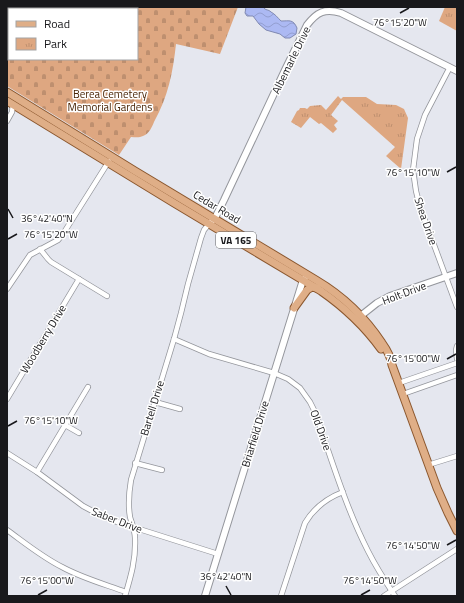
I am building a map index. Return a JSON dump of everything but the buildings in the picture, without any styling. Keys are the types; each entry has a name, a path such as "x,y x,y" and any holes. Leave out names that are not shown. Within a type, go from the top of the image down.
{"main road":[{"name":"Cedar Road","path":"7,93 72,131 212,221 306,278 335,292 351,306 392,366 428,465 442,500 457,531"},
{"path":"7,93 9,104 21,104 55,125 72,131"},
{"name":"Cedar Road","path":"9,104 107,162 212,221"},
{"name":"Cedar Road","path":"306,278 317,288 358,318"},
{"path":"294,308 307,290 312,287 317,288"}],"street":[{"name":"Albemarle Drive","path":"212,221 234,180 307,25 319,13 329,11 341,13 457,71"},
{"name":"Shea Drive","path":"450,67 426,115 417,139 412,170 420,207 457,307"},
{"path":"7,121 12,112 9,104"},
{"path":"7,289 33,253 58,240 63,234 107,162 115,158"},
{"name":"Bartell Drive","path":"125,594 132,572 135,554 135,537 130,514 129,492 131,480 174,339 201,238 204,230 212,221"},
{"path":"40,249 51,262 107,296"},
{"name":"Holt Drive","path":"358,318 377,303 390,296 457,273"},
{"name":"Briarfield Drive","path":"205,596 294,308 306,278"},
{"name":"Woodberry Drive","path":"7,399 80,279"},
{"name":"Old Drive","path":"174,339 210,354 274,373 288,379 300,388 310,402 343,492 368,551 395,596"},
{"path":"457,346 457,359"},
{"path":"399,383 457,363"},
{"path":"403,394 457,375"},
{"path":"37,472 88,386"},
{"path":"154,402 180,409"},
{"path":"66,425 80,433"},
{"name":"Saber Drive","path":"7,453 37,472 92,511 108,518 218,554"},
{"path":"428,465 457,456"},
{"path":"136,463 162,470"},
{"path":"281,596 305,523 323,502 332,496 343,492"},
{"path":"7,530 61,567 125,594"},
{"path":"384,596 457,549"}],"green space":[{"name":"Berea Cemetery Memorial Gardens","path":"7,7 238,7 220,54 176,44 171,74 159,113 147,134 138,137 131,137 119,155 7,86"},
{"path":"445,7 457,7 457,31 439,21"},
{"path":"338,96 341,99 343,97 366,97 377,104 396,105 404,109 408,118 401,169 386,156 395,147 342,100 331,115 338,121 334,125 337,129 333,133 321,123 319,124 310,117 301,128 291,122 300,108 307,109 310,106 321,105 326,110"}],"water":[{"path":"246,7 263,7 274,14 281,21 293,22 297,28 296,34 290,38 285,38 280,34 266,30 253,16 247,16 245,13"}]}
